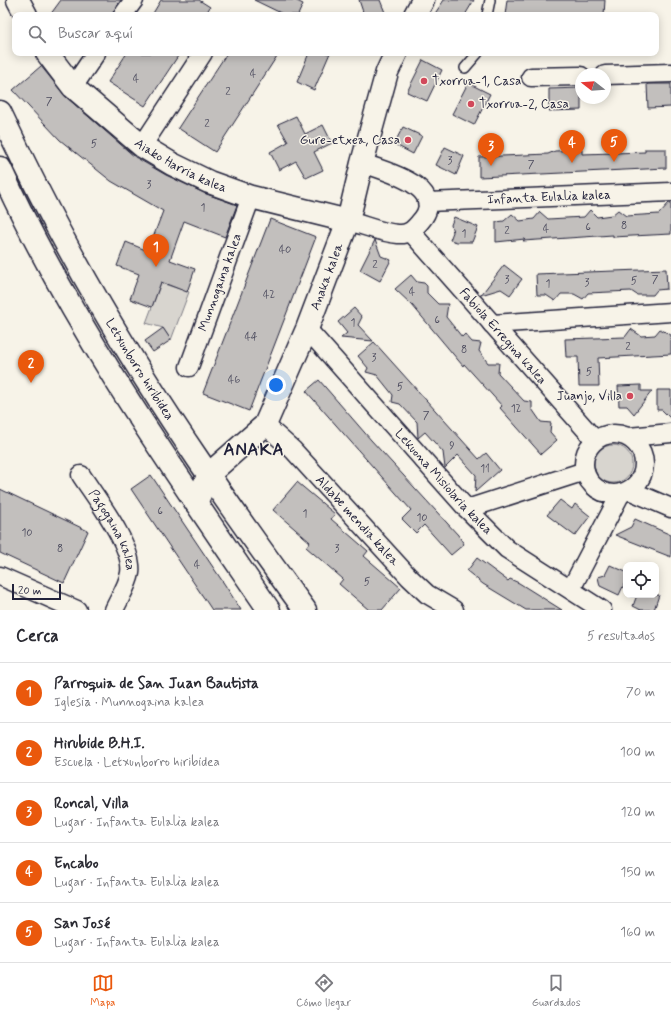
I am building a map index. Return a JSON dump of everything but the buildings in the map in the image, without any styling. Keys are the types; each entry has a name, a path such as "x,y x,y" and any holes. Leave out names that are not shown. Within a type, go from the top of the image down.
{"main road":[{"path":"417,12 423,0"},
{"name":"Aiako Harria kalea","path":"49,56 73,87 142,146 172,164 209,182 251,198 348,221"},
{"name":"Anaka kalea","path":"209,474 265,425 307,329 348,221 387,72 395,56"},
{"name":"Letxunborro hiribidea","path":"0,112 26,168 101,306 158,398 209,474 305,610"},
{"name":"Letxunborro hiribidea","path":"0,168 43,254 79,318 137,412 196,503 269,610"},
{"path":"196,503 209,474"}],"street":[{"path":"125,12 134,0"},
{"path":"73,87 94,56"},
{"path":"142,146 200,56"},
{"path":"611,75 671,74"},
{"path":"531,77 575,76"},
{"path":"348,221 399,234 411,232 426,209 423,192 410,180 362,163"},
{"name":"Infanta Eulalia kalea","path":"426,209 671,192"},
{"name":"Munnogaina kalea","path":"189,367 251,198"},
{"name":"Fabiola Erregina kalea","path":"411,232 595,440"},
{"path":"492,324 671,312"},
{"name":"Lekuona Misiolaria kalea","path":"307,329 467,509 507,549 602,610"},
{"name":"Aldabe mendia kalea","path":"265,425 293,450 409,577 427,594 454,610"},
{"path":"570,589 625,492 639,481 644,470 644,455 639,445 629,437 617,433 607,434 595,440 586,454 585,471 592,484 599,490 610,494 625,492 671,508"},
{"path":"629,437 671,433"},
{"path":"467,509 585,471"},
{"name":"Pagogaina kalea","path":"81,475 122,540 130,556 130,574 114,610"},
{"path":"0,576 74,609"}],"lane":[{"path":"488,12 490,0"},
{"path":"465,68 475,56"}],"shaded area":[{"path":"161,283 189,292 171,340 163,328 146,323"},
{"path":"609,445 617,445 624,448 629,453 632,464 629,475 624,480 617,483 609,483 602,480 597,475 594,468 594,460 597,453 602,448"}],"place":[{"name":"Txorrua-1, Casa","path":"424,81"},
{"name":"Txorrua-2, Casa","path":"471,104"},
{"name":"Gure-etxea, Casa","path":"408,140"},
{"name":"San José","path":"614,162"},
{"name":"Encabo","path":"572,163"},
{"name":"Roncal, Villa","path":"491,166"},
{"name":"Parroquia de San Juan Bautista","path":"156,267"},
{"name":"Hirubide B.H.I.","path":"31,383"},
{"name":"Juanjo, Villa","path":"630,396"}],"district":[{"name":"ANAKA","path":"254,450"}]}
